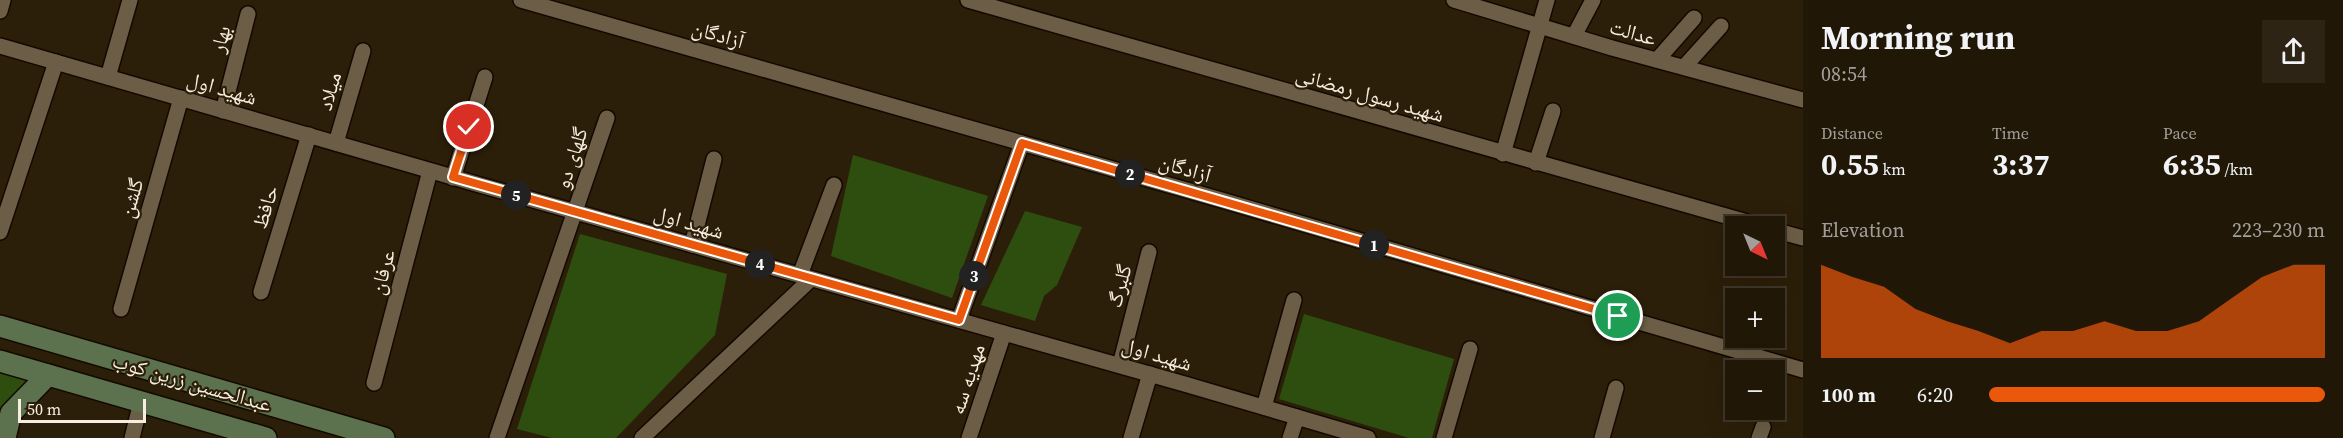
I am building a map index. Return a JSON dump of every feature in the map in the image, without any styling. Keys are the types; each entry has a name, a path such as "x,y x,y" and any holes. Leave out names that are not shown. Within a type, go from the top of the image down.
{"main road":[{"name":"عبدالحسین زرین کوب","path":"0,326 384,438"},
{"name":"عبدالحسین زرین کوب","path":"0,361 266,438"},
{"path":"5,438 11,413 48,375"}],"street":[{"path":"0,11 3,0"},
{"path":"108,77 130,0"},
{"name":"آزادگان","path":"520,0 1803,370"},
{"name":"شهید رسول رمضانی","path":"968,0 1725,216"},
{"name":"عدالت","path":"1454,0 1803,100"},
{"path":"1503,154 1547,0"},
{"path":"1574,36 1593,0"},
{"name":"بهار","path":"223,111 249,14"},
{"path":"1658,60 1694,18"},
{"path":"1684,67 1721,26"},
{"name":"شهید اول","path":"0,46 430,171 1120,365 1368,438"},
{"name":"میلاد","path":"336,143 363,51"},
{"path":"0,232 56,62"},
{"path":"453,177 485,77"},
{"name":"گلشن","path":"121,309 181,98"},
{"path":"1536,163 1553,111"},
{"name":"گلهای دو","path":"497,438 607,118"},
{"name":"حافظ","path":"261,292 309,135"},
{"path":"959,320 1022,143"},
{"path":"692,245 714,159"},
{"name":"عرفان","path":"374,383 430,171"},
{"path":"642,438 805,277 834,185"},
{"path":"1785,233 1803,238"},
{"name":"گلبرگ","path":"1120,365 1149,252"},
{"path":"1264,407 1294,300"},
{"name":"مهدیه سه","path":"969,438 1004,333"},
{"path":"1444,438 1470,349"},
{"path":"1131,438 1150,374"},
{"path":"1602,438 1616,388"},
{"path":"132,438 141,402"},
{"path":"1290,438 1297,417"}],"green space":[{"path":"853,155 988,196 952,298 831,256"},
{"path":"1025,211 1082,227 1057,285 1044,296 1035,321 981,305"},
{"path":"580,234 727,274 715,335 616,438 552,438 517,429"},
{"path":"1304,314 1454,359 1432,438 1409,438 1279,399"},
{"path":"0,370 31,383 0,438"}],"route":[{"path":"469,127 453,177 959,320 1022,143 1618,316"}]}
